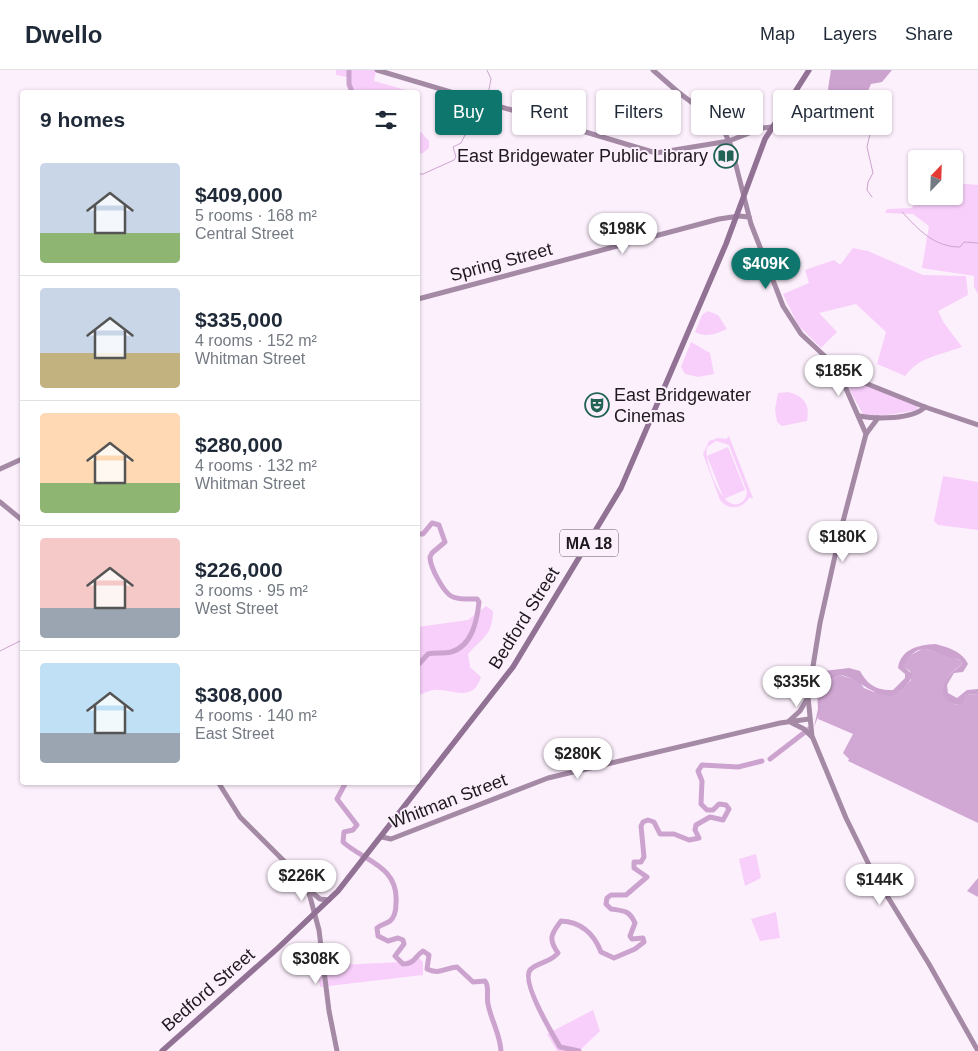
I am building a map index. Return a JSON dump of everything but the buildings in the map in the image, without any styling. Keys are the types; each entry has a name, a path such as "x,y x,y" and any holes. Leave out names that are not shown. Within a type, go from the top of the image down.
{"main road":[{"path":"377,70 656,153 729,141 747,135"},
{"path":"653,70 711,117 729,141 748,217 789,318 800,334 845,375 925,407 978,425"},
{"name":"Bedford Street","path":"162,1051 329,900 364,860 509,672 610,509 630,469 737,216 768,133 808,70"},
{"path":"763,128 772,127"},
{"path":"763,133 768,133"},
{"name":"Spring Street","path":"420,298 737,216 748,217"},
{"path":"845,375 844,384 866,434"},
{"path":"859,416 878,418 917,413 925,407"},
{"path":"808,731 808,697 820,620 866,434 878,418"},
{"path":"0,469 20,460"},
{"path":"0,502 20,518"},
{"path":"786,722 798,714 808,697"},
{"name":"Whitman Street","path":"382,837 392,839 553,776 786,722 809,720"},
{"path":"786,722 796,724 808,731 813,738 849,824 873,873 929,964 978,1051"},
{"path":"220,785 240,817 292,869 316,897 329,900"},
{"path":"305,885 315,913 329,1011 338,1051"}],"shaded area":[{"path":"336,70 376,70 374,81 406,90 351,90 347,77 336,75"},
{"path":"831,70 892,70 882,82 871,84 868,90 828,89"},
{"path":"420,131 429,141 429,148 420,154"},
{"path":"963,184 978,185 978,294 974,287 974,276 922,268 929,226 913,214 885,213 887,209 912,208 914,205 963,205"},
{"path":"853,248 868,251 923,275 966,276 968,295 938,311 944,323 962,347 923,361 905,376 877,364 886,332 856,304 819,313 837,332 821,348 798,325 783,294 809,283 805,270 834,260 840,265"},
{"path":"708,311 718,315 727,329 707,335 695,332 702,315"},
{"path":"691,342 710,353 714,374 698,377 685,374 681,367"},
{"path":"849,379 917,406 918,410 876,417 863,414 845,382"},
{"path":"788,392 802,398 807,405 807,421 782,426 777,422 775,410 778,393"},
{"path":"729,436 753,498 749,498 743,504 735,507 727,506 720,500 703,454 709,441 718,438 726,439","holes":["716,441 729,445 747,492 742,502 738,504 732,504 720,492 706,453 707,447"]},
{"path":"728,447 745,490 724,499 707,456"},
{"path":"943,476 978,482 978,530 938,525 934,521"},
{"path":"486,606 493,611 489,631 468,654 470,667 481,677 477,685 473,690 467,692 433,690 420,694 420,627 468,620"},
{"path":"935,644 950,648 959,653 968,664 963,672 954,673 947,685 948,693 957,698 967,690 978,689 978,694 965,695 963,703 958,705 950,703 943,693 944,687 950,674 962,665 961,661 922,649 913,654 903,666 912,676 904,688 896,694 888,696 880,694 848,677 840,675 822,685 820,712 814,727 818,709 817,691 823,681 831,675 824,673 824,671 849,668 860,671 873,686 893,690 905,678 905,674 898,668 903,656 911,649"},
{"path":"922,649 954,657 961,661 962,665 951,674 945,686 944,692 950,702 958,705 965,695 978,694 978,823 848,761 849,759 843,753 853,734 818,719 822,685 840,675 859,681 864,688 874,692 900,692 911,680 910,671 902,666 909,656"},
{"path":"756,854 761,878 745,886 739,859"},
{"path":"978,878 978,897 967,891"},
{"path":"776,912 780,938 760,941 751,919"},
{"path":"417,956 423,962 423,975 320,987 316,966 403,962"},
{"path":"593,1010 600,1031 579,1051 557,1051 547,1034"}],"waterway":[{"path":"349,70 349,84 351,90"},
{"path":"487,70 491,79 489,90"},
{"path":"420,174 454,160 456,157 453,147 461,143 465,135"},
{"path":"870,135 867,147 873,173 868,182 867,190 872,197"},
{"path":"902,212 921,231 942,244 960,247 964,242 978,243"},
{"path":"420,534 423,534 432,523 439,525 445,542 430,557 438,580 449,595 462,599 477,599 479,602 475,625 469,639 458,649 451,652 428,654 420,663"},
{"path":"0,651 20,641"},
{"path":"770,759 809,729"},
{"path":"579,1051 560,1047 538,1007 529,984 531,969 552,959 558,953 552,940 555,930 561,921 575,924 591,935 601,952 614,958 635,949 644,942 643,938 632,939 630,936 635,923 631,916 623,911 611,909 606,904 607,898 611,895 626,895 647,877 634,868 634,862 641,862 644,857 641,826 643,822 648,820 654,822 660,834 674,834 689,840 699,838 695,830 696,825 710,817 723,820 729,809 726,805 719,804 713,810 707,810 701,804 702,781 698,771 702,765 738,767 762,761"},
{"path":"344,785 337,799 357,825 353,830 344,832 343,842 386,872 392,881 395,891 396,905 394,915 390,921 377,928 378,936 388,941 398,938 403,940 404,944 395,956 403,964 412,961 423,951 429,955 427,969 431,971 457,967 473,982 485,981 488,1004 501,1051"}],"place":[{"name":"East Bridgewater Public Library","path":"726,156"},
{"name":"East Bridgewater Cinemas","path":"597,405"}]}
